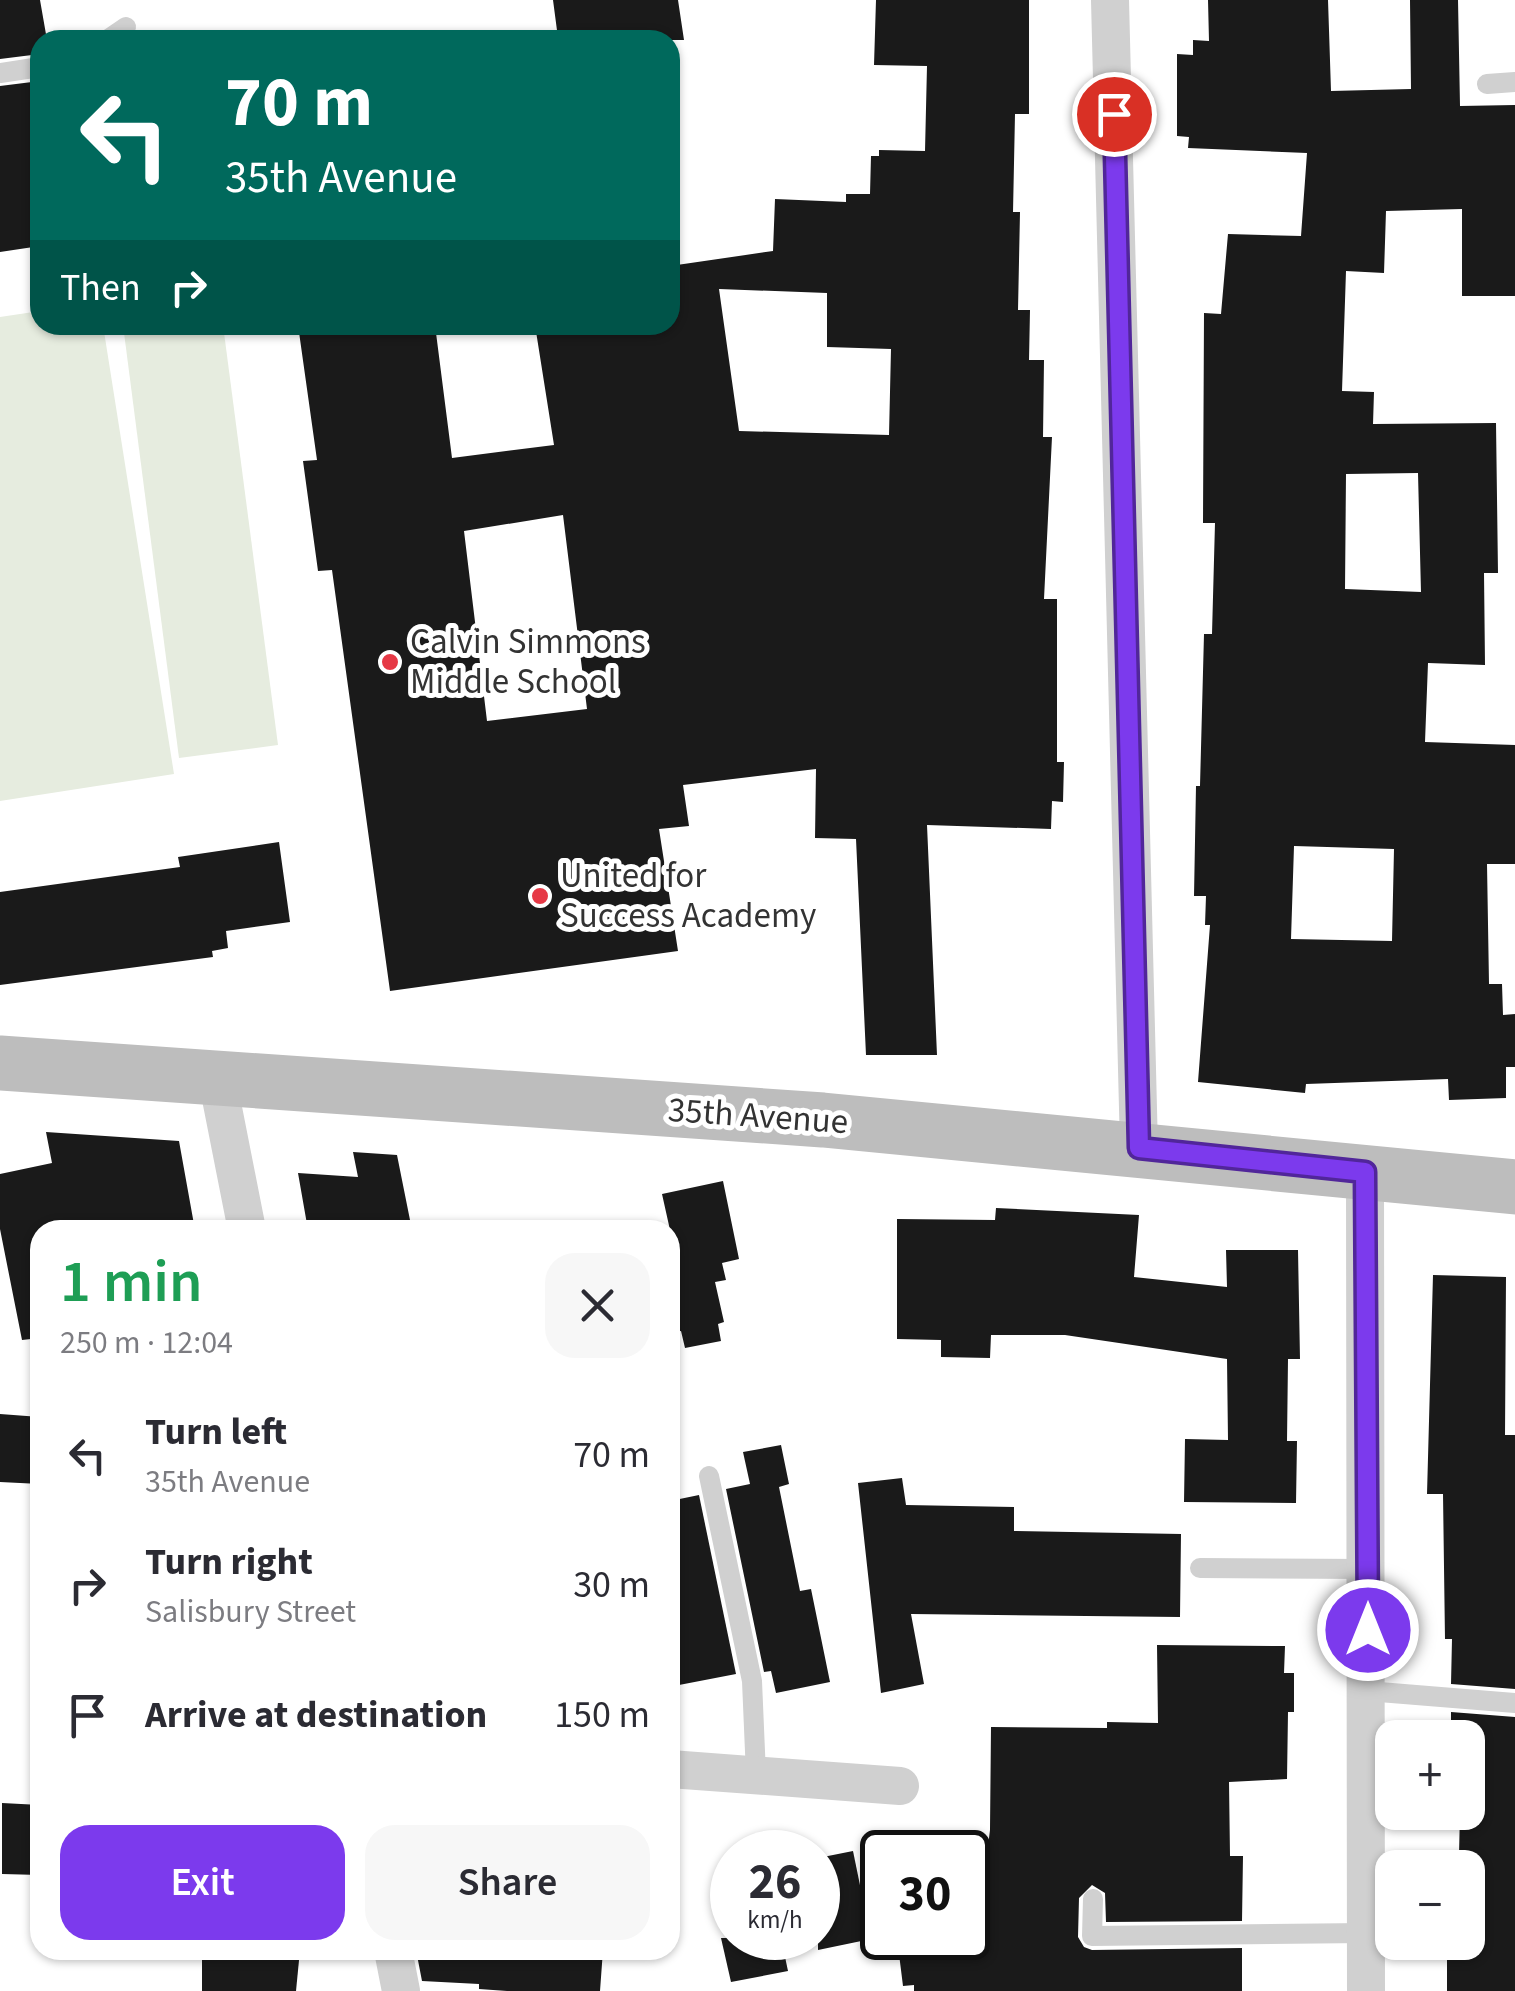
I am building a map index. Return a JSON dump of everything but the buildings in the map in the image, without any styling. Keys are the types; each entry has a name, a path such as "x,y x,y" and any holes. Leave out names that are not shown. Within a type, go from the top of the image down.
{"main road":[{"name":"35th Avenue","path":"0,1062 807,1119 1515,1187"}],"street":[{"path":"1110,0 1139,1148"},
{"path":"217,1078 245,1220"},
{"path":"1365,1172 1366,1991"},
{"path":"680,1770 900,1786"},
{"path":"395,1960 401,1991"}],"lane":[{"path":"0,74 30,69"},
{"path":"1487,84 1515,82"},
{"path":"709,1476 752,1680 756,1775"},
{"path":"1200,1568 1368,1570"},
{"path":"1367,1691 1515,1703"},
{"path":"1093,1898 1092,1936 1366,1933"}],"shaded area":[{"path":"30,312 30,335 105,335 174,774 0,801 0,317"},
{"path":"124,335 224,335 278,745 179,758"}],"place":[{"name":"Calvin Simmons Middle School","path":"390,662"},
{"name":"United for Success Academy","path":"540,896"}],"route":[{"path":"1114,114 1139,1148 1365,1172 1368,1630"}]}
